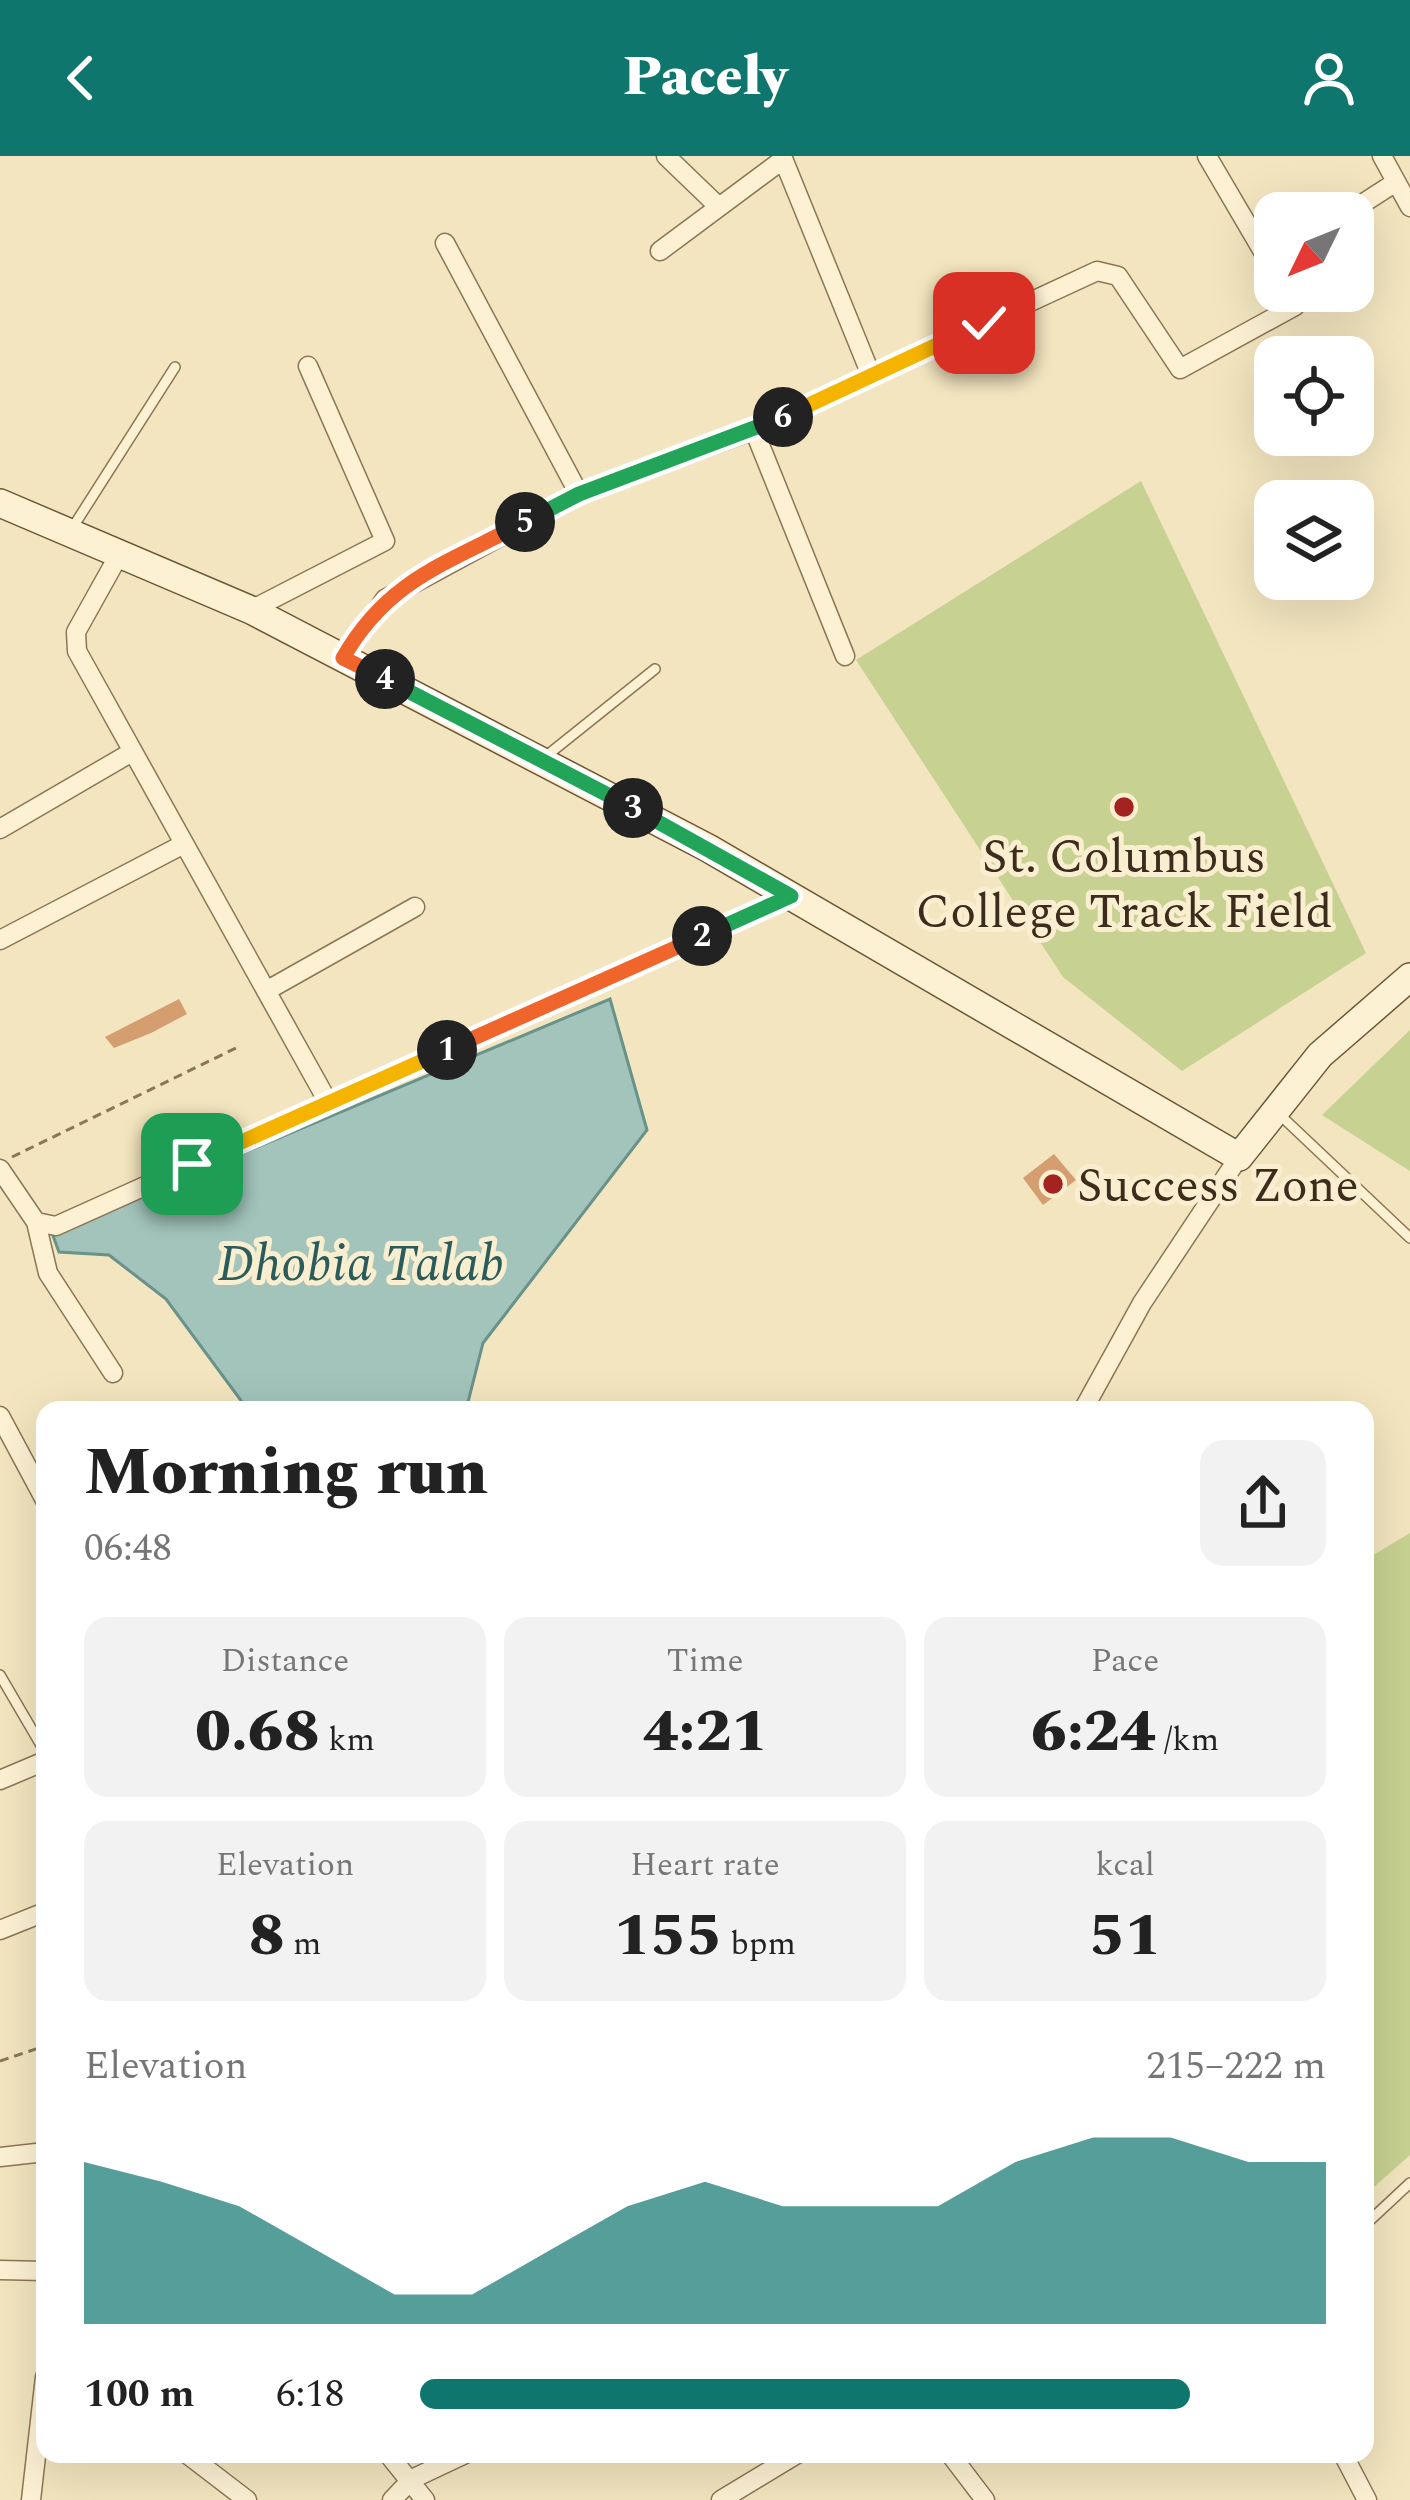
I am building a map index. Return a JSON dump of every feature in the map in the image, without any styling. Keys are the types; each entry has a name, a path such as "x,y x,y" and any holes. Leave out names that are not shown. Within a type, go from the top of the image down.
{"main road":[{"path":"0,503 251,610 541,761 791,896 1240,1157 1320,1055 1410,977"}],"street":[{"path":"666,156 719,207"},
{"path":"1207,156 1254,236"},
{"path":"1382,156 1410,207"},
{"path":"660,251 781,159 871,375"},
{"path":"1374,196 1396,182"},
{"path":"445,243 579,494"},
{"path":"343,658 385,599 579,494 754,430 1096,271 1118,275 1180,369 1284,312"},
{"path":"251,610 385,541 308,366"},
{"path":"754,430 845,656"},
{"path":"120,553 75,641 328,1102"},
{"path":"0,829 132,752"},
{"path":"0,940 184,844"},
{"path":"35,1222 56,1226 791,896"},
{"path":"266,991 415,907"},
{"path":"1088,1401 1142,1304 1240,1157"},
{"path":"0,1166 35,1222 48,1273 113,1373"},
{"path":"0,1416 36,1484"},
{"path":"0,1780 36,1765"},
{"path":"0,1930 36,1916"},
{"path":"0,2157 36,2153"},
{"path":"0,2270 36,2271"},
{"path":"31,2500 36,2456"},
{"path":"200,2463 247,2500"},
{"path":"397,2463 425,2500"},
{"path":"392,2500 412,2479 446,2463"},
{"path":"721,2500 782,2463"},
{"path":"956,2463 982,2499"},
{"path":"1348,2463 1366,2500"}],"lane":[{"path":"70,532 175,367"},
{"path":"541,761 575,728 655,669"},
{"path":"1274,1110 1410,1238"},
{"path":"0,1675 36,1737"},
{"path":"1374,2216 1410,2182"}],"path":[{"path":"0,1166 238,1046"},
{"path":"0,2061 36,2050"}],"green space":[{"name":"St. Columbus College Track Field","path":"1141,481 1366,953 1182,1071 1063,977 856,660"},
{"path":"1410,1030 1410,1171 1322,1115"},
{"path":"1410,1533 1410,2155 1374,2187 1374,1555"}],"water":[{"name":"Dhobia Talab","path":"610,999 647,1130 483,1343 468,1401 241,1401 166,1299 109,1255 59,1252 52,1233"}],"building":[{"path":"179,999 187,1014 151,1033 114,1048 105,1037"},
{"path":"1054,1154 1076,1180 1043,1205 1023,1178"}],"place":[{"name":"St. Columbus College Track Field","path":"1124,807"},
{"name":"Success Zone","path":"1053,1184"}],"route":[{"path":"192,1164 791,896 343,658 361,626 385,599 579,494 754,430 984,323"}]}
